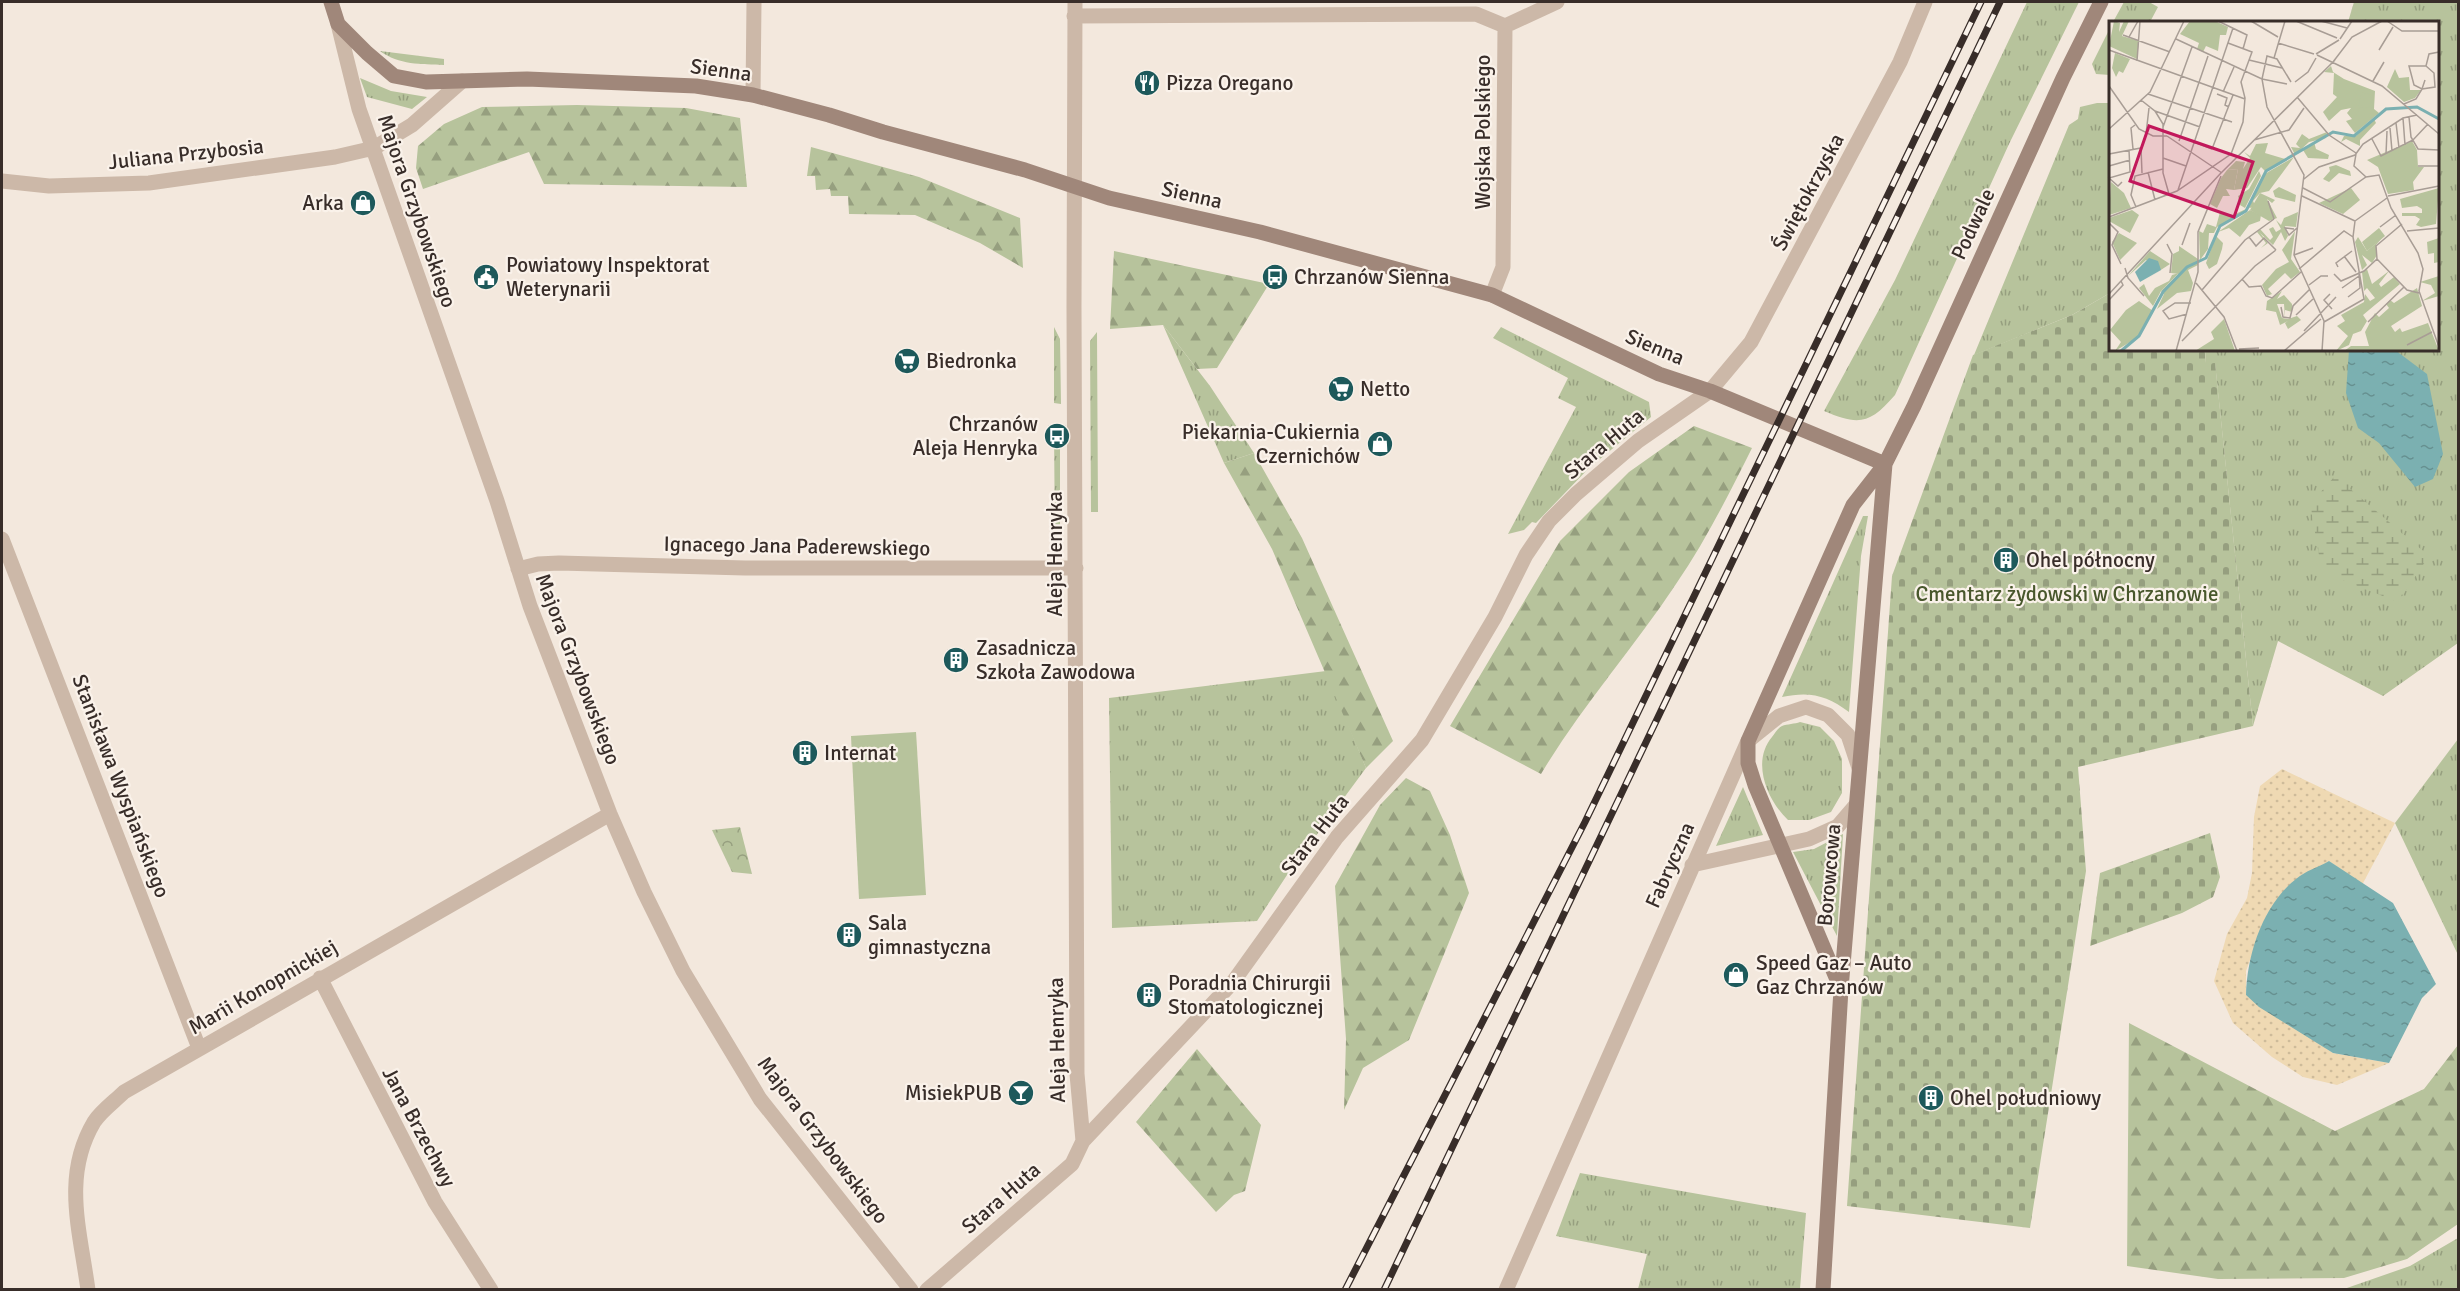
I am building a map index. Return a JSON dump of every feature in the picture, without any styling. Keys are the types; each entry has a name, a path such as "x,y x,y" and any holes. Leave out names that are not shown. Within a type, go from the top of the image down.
{"street":[{"name":"Majora Grzybowskiego","path":"331,2 359,109 518,569 610,814 644,892 683,971 760,1099 911,1290"},
{"path":"753,95 754,2"},
{"name":"Wojska Polskiego","path":"1492,295 1503,267 1504,26 1557,2"},
{"name":"Świętokrzyska","path":"1710,391 1751,342 1780,291 1900,62 1925,2"},
{"name":"Podwale","path":"1885,464 2101,2"},
{"path":"1075,9 1476,14 1504,26"},
{"name":"Aleja Henryka","path":"1075,9 1077,1074 1083,1141"},
{"name":"Sienna","path":"338,24 394,76 426,82 629,82 696,86 753,95 1110,198 1260,232 1492,295 1659,374 1710,391 1885,464"},
{"path":"374,148 412,125 462,81"},
{"name":"Juliana Przybosia","path":"2,181 49,186 149,183 335,157 374,148"},
{"name":"Stara Huta","path":"927,1290 1072,1164 1083,1141 1233,982 1337,837 1422,740 1495,617 1526,555 1549,521 1576,494 1638,441 1710,391"},
{"name":"Fabryczna","path":"1506,1290 1853,505 1885,464"},
{"name":"Borowcowa","path":"1823,1290 1841,989 1885,464"},
{"name":"Stanisława Wyspiańskiego","path":"2,539 199,1048"},
{"name":"Ignacego Jana Paderewskiego","path":"518,569 559,562 745,568 1076,568"},
{"path":"1841,989 1748,763 1748,741 1779,716 1806,707 1828,715 1848,735 1859,768"},
{"path":"1692,865 1809,839 1838,826 1856,805"},
{"name":"Marii Konopnickiej","path":"88,1290 74,1185 77,1157 95,1120 124,1092 610,814"},
{"name":"Jana Brzechwy","path":"320,978 435,1202 491,1290"}],"green space":[{"path":"2027,2 2079,2 2009,144 1895,395 1878,412 1863,419 1846,419 1824,411 1895,280"},
{"path":"2124,2 2149,2 2158,7 2151,21 2114,21"},
{"path":"2354,2 2458,2 2458,643 2383,696 2278,641 2253,726 2215,363 2206,364 2205,351 2439,351 2439,21 2348,21"},
{"path":"2109,30 2109,75 2096,74 2092,64"},
{"path":"380,51 444,59 444,65 403,61"},
{"path":"360,78 391,91 427,97 412,109 367,97"},
{"path":"2109,103 2109,294 2072,315 1974,355 2069,125 2078,119 2080,107"},
{"path":"577,105 686,108 740,118 747,187 544,184 529,152 423,189 416,168 418,146 444,124 482,107"},
{"path":"811,147 919,177 1020,218 1023,268 980,243 915,215 849,214 848,196 831,196 830,189 816,190 815,176 807,176"},
{"path":"1114,251 1269,284 1217,368 1197,369 1163,325 1110,329"},
{"name":"Cmentarz żydowski w Chrzanowie","path":"2109,294 2109,351 2205,351 2206,363 2215,362 2253,726 2078,767 2086,871 2030,1228 1847,1206 1892,576 1973,355 2072,315"},
{"path":"1163,325 1210,386 1254,453 1224,463"},
{"path":"1054,327 1060,339 1061,404 1054,403"},
{"path":"1501,327 1649,402 1651,417 1589,468 1536,523 1532,522 1524,530 1508,534 1576,407 1558,398 1568,378 1493,338"},
{"path":"1097,332 1098,512 1091,512 1090,341"},
{"path":"1694,426 1752,448 1687,568 1573,725 1541,774 1450,726 1560,541 1629,472"},
{"path":"1054,428 1060,428 1060,550 1055,549"},
{"path":"1254,453 1302,538 1393,741 1366,768 1272,549 1224,463"},
{"path":"2335,476 2429,556 2398,602 2322,572 2310,504"},
{"path":"1863,516 1868,516 1861,556 1849,712 1817,696 1801,694 1782,697"},
{"path":"1326,671 1366,768 1287,875 1257,921 1112,928 1109,698"},
{"path":"1800,722 1820,727 1834,741 1842,759 1842,793 1831,812 1809,820 1788,820 1780,812 1768,792 1762,769 1763,758 1766,747 1779,728"},
{"path":"916,732 926,895 859,899 851,736"},
{"path":"2458,739 2458,955 2395,823"},
{"path":"1406,778 1430,791 1450,835 1469,893 1409,1040 1363,1068 1344,1110 1346,1039 1335,886 1380,805"},
{"path":"1743,787 1763,835 1716,846"},
{"path":"740,827 752,874 732,872 712,830"},
{"path":"2210,833 2220,877 2213,897 2182,913 2090,946 2100,873"},
{"path":"1843,834 1837,936 1793,852 1814,849"},
{"path":"2129,1023 2335,1131 2424,1089 2458,1045 2458,1224 2407,1259 2344,1278 2218,1279 2127,1266"},
{"path":"1197,1049 1261,1125 1245,1191 1234,1195 1216,1212 1136,1122"},
{"path":"1580,1173 1806,1213 1800,1289 1638,1289 1647,1254 1556,1236"},
{"path":"2458,1238 2458,1289 2344,1289 2410,1266"}],"sand":[{"path":"2282,769 2395,823 2362,885 2329,861 2267,914 2246,971 2246,995 2333,1053 2389,1063 2337,1085 2303,1077 2272,1057 2233,1023 2214,981 2227,934 2247,898 2252,873 2254,817 2260,786"}],"water":[{"path":"2349,351 2396,351 2427,374 2443,454 2433,479 2415,487 2379,443 2358,428 2346,393"},
{"path":"2329,861 2393,903 2436,984 2422,998 2389,1063 2333,1053 2259,1007 2246,995 2254,947 2259,931 2274,902 2300,876"}],"railway":[{"path":"1345,1290 1585,822 1981,2"},
{"path":"1384,1290 2000,2"}],"place":[{"name":"Pizza Oregano","path":"1147,83"},
{"name":"Arka","path":"363,203"},
{"name":"Powiatowy Inspektorat Weterynarii","path":"486,277"},
{"name":"Chrzanów Sienna","path":"1275,277"},
{"name":"Biedronka","path":"907,361"},
{"name":"Netto","path":"1341,389"},
{"name":"Chrzanów Aleja Henryka","path":"1057,436"},
{"name":"Piekarnia-Cukiernia Czernichów","path":"1380,444"},
{"name":"Ohel północny","path":"2006,560"},
{"name":"Zasadnicza Szkoła Zawodowa","path":"956,660"},
{"name":"Internat","path":"805,753"},
{"name":"Sala gimnastyczna","path":"849,935"},
{"name":"Speed Gaz – Auto Gaz Chrzanów","path":"1736,975"},
{"name":"Poradnia Chirurgii Stomatologicznej","path":"1149,995"},
{"name":"MisiekPUB","path":"1021,1093"},
{"name":"Ohel południowy","path":"1931,1098"}]}
